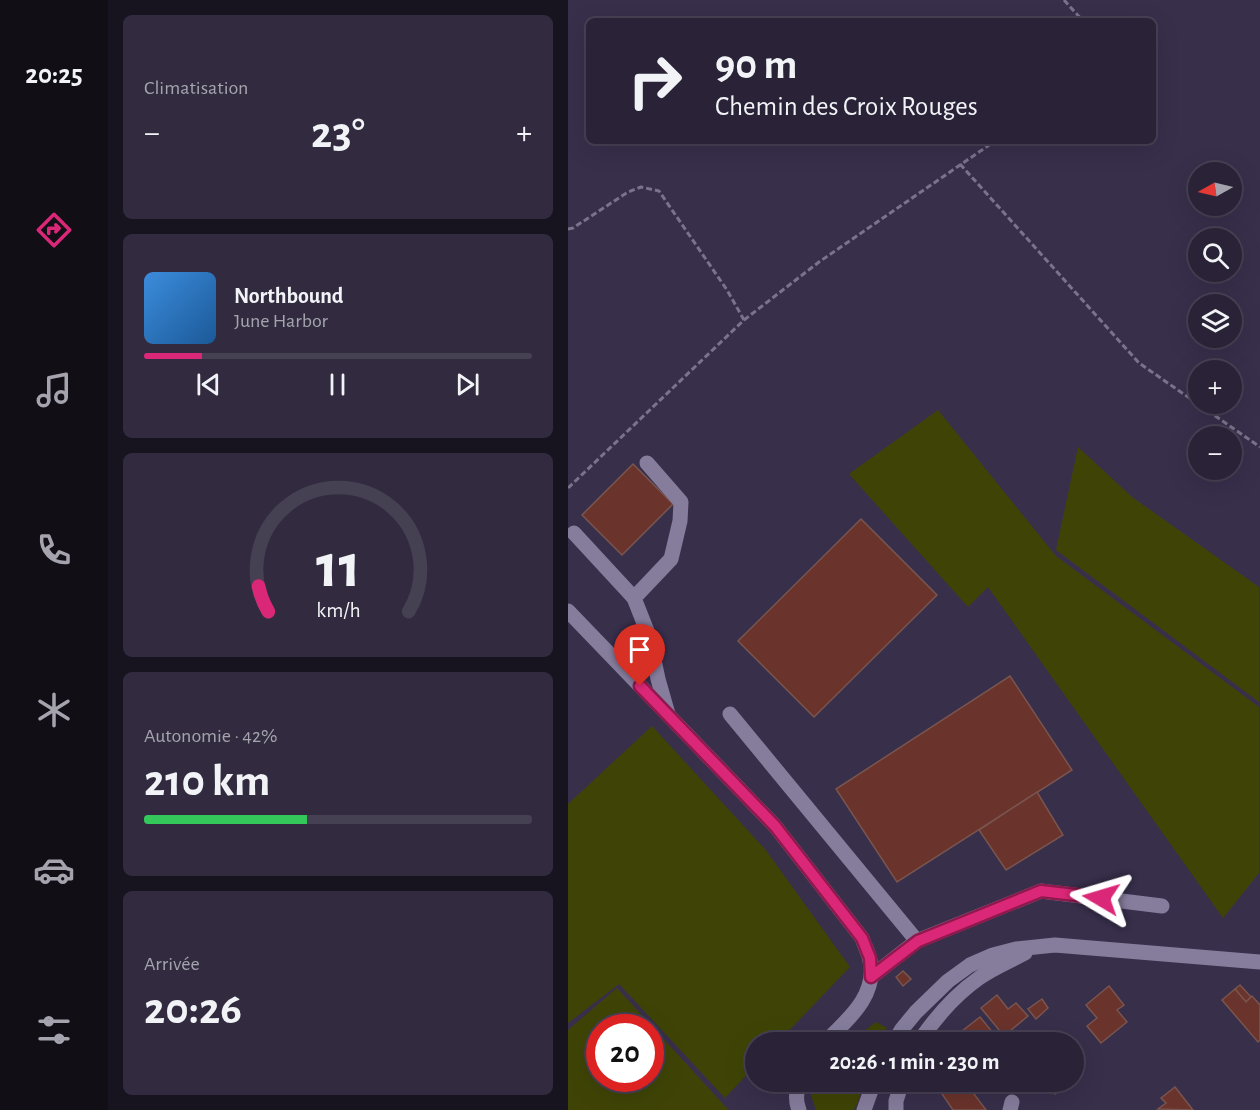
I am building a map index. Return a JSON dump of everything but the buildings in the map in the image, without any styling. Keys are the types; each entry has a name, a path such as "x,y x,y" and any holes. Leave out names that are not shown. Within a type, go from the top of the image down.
{"street":[{"path":"634,598 671,559 680,521 681,502 647,463"},
{"path":"574,533 634,598 649,636 669,716"},
{"path":"568,611 775,826 862,938 870,958 871,977 866,996 854,1014 835,1032"},
{"path":"730,714 885,904 918,941"},
{"path":"871,977 918,941 1041,891 1162,906"},
{"path":"901,1032 916,1012 948,981 970,964 1016,949 1055,945 1260,962"},
{"path":"925,1032 930,1024 981,976 1034,948"},
{"path":"796,1092 799,1110"},
{"path":"864,1110 870,1092"},
{"path":"896,1110 899,1092"}],"path":[{"path":"1064,0 1080,18"},
{"path":"568,488 744,320 820,262 991,144"},
{"path":"961,164 1138,363 1260,447"},
{"path":"568,229 628,192 642,187 659,191 727,290 744,320"}],"green space":[{"path":"938,410 1056,556 1259,707 1259,873 1223,918 988,587 968,607 849,474"},
{"path":"1078,447 1132,497 1259,587 1259,702 1056,550"},
{"path":"652,726 765,849 850,967 788,1032 745,1032 745,1077 725,1098 664,1032 664,1014 647,1014 619,984 568,1023 568,804"},
{"path":"617,988 641,1014 587,1014"},
{"path":"586,1015 586,1092 664,1092 664,1039 729,1110 568,1110 568,1030"},
{"path":"876,1022 887,1028 884,1032 863,1032"},
{"path":"812,1092 861,1092 854,1110 816,1110"}],"route":[{"path":"640,686 775,826 862,938 870,958 871,977 918,941 1041,891 1101,898"}]}
